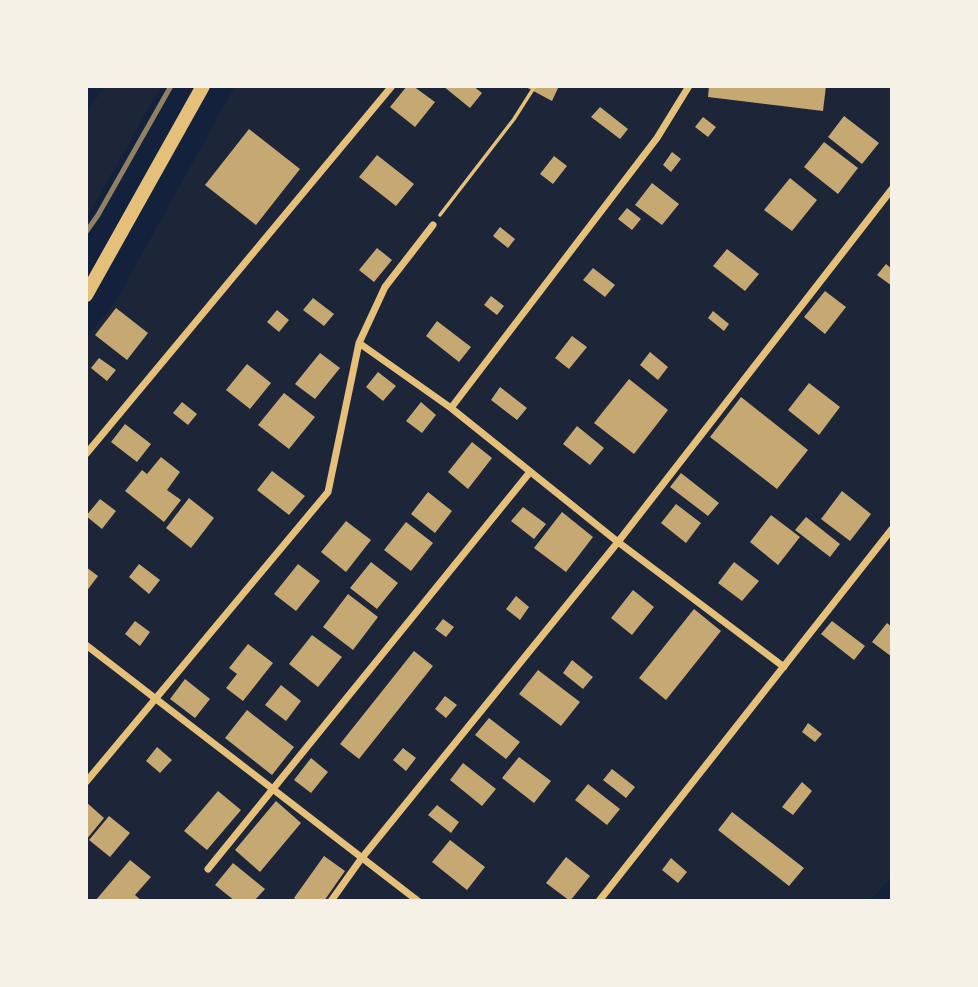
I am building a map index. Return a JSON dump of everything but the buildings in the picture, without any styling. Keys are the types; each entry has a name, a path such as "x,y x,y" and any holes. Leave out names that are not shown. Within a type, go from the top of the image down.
{"main road":[{"path":"86,295 203,86"}],"street":[{"path":"86,454 392,86"},
{"path":"451,408 657,138 689,86"},
{"path":"331,901 361,859 618,542 892,189"},
{"path":"86,782 328,492 359,343 385,287 433,225"},
{"path":"359,343 451,408 618,542 785,667"},
{"path":"208,869 530,472"},
{"path":"599,901 892,529"},
{"path":"86,645 418,901"}],"path":[{"path":"433,225 514,119 535,86"}],"shaded area":[{"path":"105,86 161,86 86,219 86,113"},
{"path":"235,86 892,86 892,876 870,901 86,901 86,338 116,301"}],"railway":[{"path":"86,232 171,86"}]}
